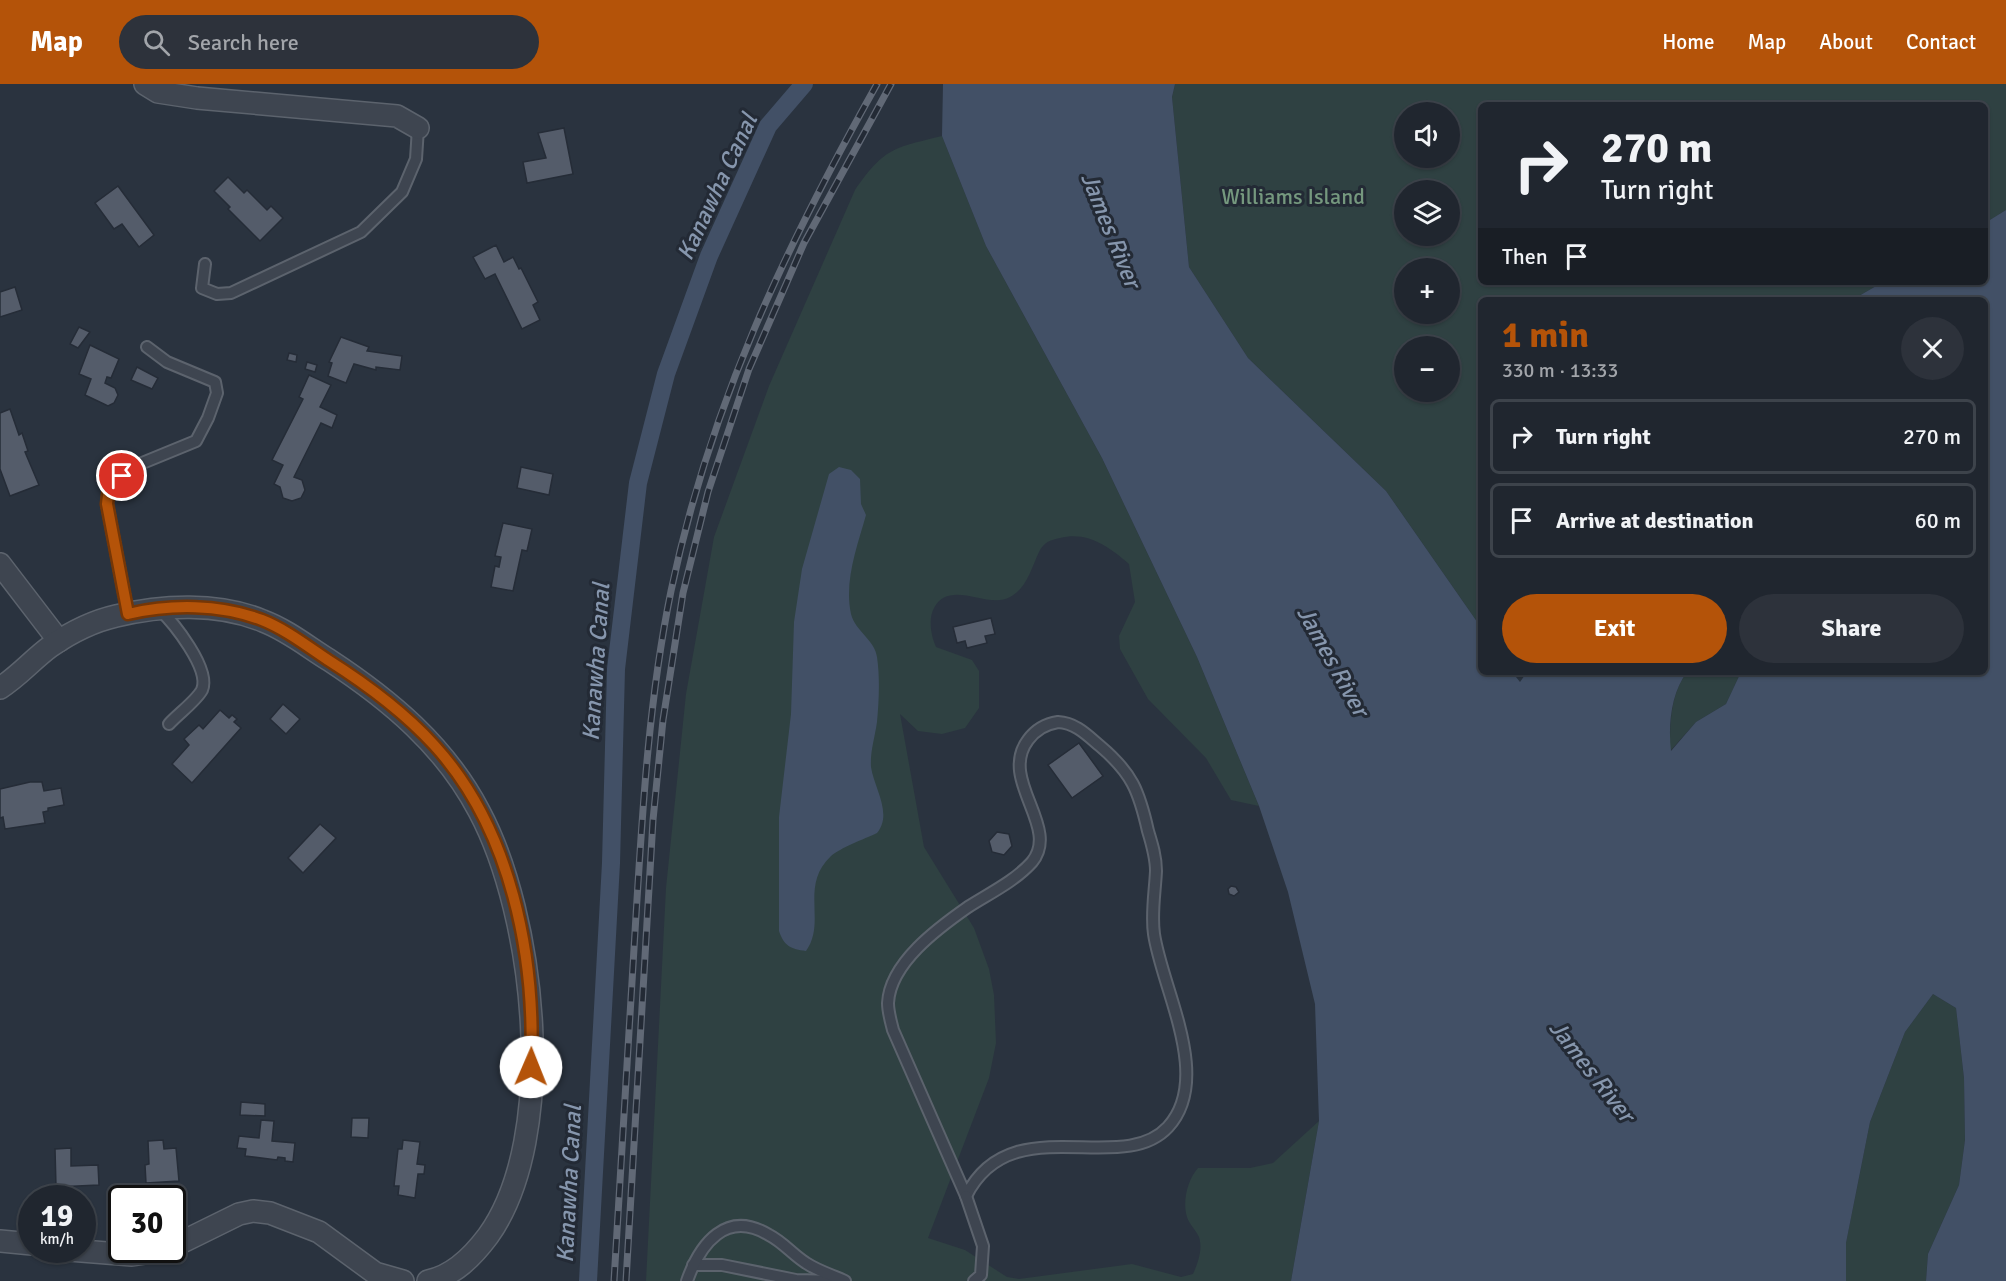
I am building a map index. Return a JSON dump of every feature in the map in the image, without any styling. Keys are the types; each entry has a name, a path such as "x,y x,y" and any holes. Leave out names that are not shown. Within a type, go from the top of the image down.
{"street":[{"path":"145,84 158,92 197,98 397,116 418,128"},
{"path":"0,564 59,641"},
{"path":"0,688 59,641 95,623 159,609 206,609 237,612 287,633 378,694 413,724 451,766 480,812 496,848 517,916 527,968 531,1011 529,1106 524,1151 516,1181 498,1219 477,1251 464,1263 444,1277 428,1281"},
{"path":"186,1240 238,1214 253,1211 270,1213 319,1232 375,1273 403,1281"},
{"path":"0,1241 18,1243"}],"lane":[{"path":"205,264 202,288 217,294 231,293 362,232 402,192 416,159 418,128"},
{"path":"128,614 107,504 109,486 135,466 196,441 217,393 215,382 167,362 147,347"},
{"path":"159,609 176,625 203,677 202,690 169,724"},
{"path":"966,1196 978,1173 993,1163 1028,1150 1058,1145 1125,1146 1147,1142 1170,1126 1185,1092 1187,1072 1184,1049 1154,934 1155,858 1139,792 1120,764 1077,727 1067,722 1045,724 1032,735 1020,756 1023,786 1040,839 1034,860 1008,882 967,908 934,934 899,972 888,1002 893,1030 966,1196 984,1252 981,1275 974,1281"},
{"path":"687,1281 707,1241 729,1228 742,1226 769,1234 807,1264 845,1281"},
{"path":"693,1265 722,1264 796,1280 845,1281"}],"green space":[{"name":"Williams Island","path":"1175,84 2006,84 2006,210 1988,221 1988,102 1478,102 1478,285 1878,285 1857,297 1478,297 1478,623 1386,491 1248,358 1189,267 1172,97"},
{"path":"942,136 986,246 1102,458 1197,657 1259,806 1231,800 1206,758 1148,699 1120,649 1119,636 1135,602 1129,564 1106,546 1089,539 1070,536 1050,541 1041,549 1021,589 1010,597 991,600 950,595 941,599 934,608 931,628 936,647 972,660 979,671 979,708 965,728 942,734 918,731 900,714 924,847 974,928 989,969 994,995 996,1043 989,1078 928,1238 965,1250 1007,1277 1019,1279 1132,1264 1181,1277 1193,1274 1199,1256 1200,1242 1198,1234 1188,1220 1185,1204 1189,1184 1198,1168 1250,1168 1273,1163 1319,1121 1291,1281 646,1281 666,888 686,694 714,537 769,386 855,190 874,165 892,151 912,143"},
{"path":"1685,675 1740,675 1726,704 1696,722 1670,751 1674,700"},
{"path":"1933,994 1956,1008 1964,1078 1965,1140 1959,1185 1928,1254 1926,1281 1846,1281 1846,1243 1870,1122 1905,1032"}],"water":[{"name":"James River","path":"943,84 1175,84 1172,97 1189,267 1248,358 1386,491 1478,623 1478,675 1514,675 1520,682 1525,675 1685,675 1674,699 1670,731 1671,751 1696,722 1726,704 1740,675 1988,675 1988,297 1857,297 1878,285 1988,285 1988,221 2006,210 2006,1281 1926,1281 1928,1254 1959,1185 1965,1140 1964,1078 1956,1008 1933,994 1905,1032 1870,1122 1846,1243 1846,1281 1291,1281 1319,1121 1315,1004 1288,892 1259,806 1197,657 1102,458 986,246 942,136"},
{"path":"839,467 851,470 860,479 861,504 866,515 852,564 849,602 856,626 873,646 877,657 878,706 871,767 883,809 883,818 877,833 835,853 822,868 815,892 812,940 806,951 789,946 779,931 779,817 791,714 794,622 802,569 829,474"}],"building":[{"path":"564,128 573,174 527,183 523,162 546,158 538,133"},
{"path":"228,177 244,193 247,190 267,210 271,206 283,218 260,241 228,209 230,207 214,191"},
{"path":"118,186 154,235 139,247 122,224 114,229 95,203"},
{"path":"496,245 504,262 513,257 538,302 533,305 540,320 522,329 495,274 485,279 473,257"},
{"path":"15,287 22,310 0,317 0,292"},
{"path":"79,327 90,332 78,348 70,344"},
{"path":"341,337 369,347 367,351 402,356 400,370 376,367 376,370 354,364 346,383 328,376 332,363 329,362"},
{"path":"90,345 119,359 111,378 107,377 105,383 115,388 118,395 114,403 108,406 85,395 91,379 79,374"},
{"path":"289,353 297,355 296,362 287,360"},
{"path":"307,362 317,365 315,372 305,369"},
{"path":"137,367 158,378 152,389 131,380"},
{"path":"309,375 331,385 320,407 337,415 332,428 321,423 294,477 302,480 305,490 301,498 292,501 283,498 280,487 274,484 283,465 272,460 303,399 299,397"},
{"path":"10,409 19,435 22,433 28,451 25,452 39,485 10,496 0,469 0,413"},
{"path":"521,467 553,474 549,495 517,488"},
{"path":"503,523 532,529 527,551 522,550 513,591 491,587 495,566 499,567 501,557 495,556"},
{"path":"991,618 995,634 985,636 987,643 967,648 965,641 957,643 953,627"},
{"path":"283,704 300,719 286,734 270,719"},
{"path":"220,710 229,718 232,715 237,719 234,722 241,728 192,783 172,764 189,745 184,739 199,725 203,729"},
{"path":"1079,743 1103,776 1072,798 1048,765"},
{"path":"30,782 42,782 44,791 61,788 64,805 48,808 48,811 43,812 45,823 5,829 3,817 0,818 0,789"},
{"path":"320,824 336,838 303,873 288,858"},
{"path":"997,832 1009,834 1012,846 1004,855 992,852 989,841"},
{"path":"1231,886 1236,887 1239,892 1234,896 1229,894 1228,889"},
{"path":"241,1102 265,1104 265,1116 240,1115"},
{"path":"352,1118 369,1118 368,1138 351,1137"},
{"path":"261,1120 274,1121 272,1141 295,1143 293,1162 278,1157 277,1160 245,1156 246,1149 237,1148 239,1136 259,1138"},
{"path":"163,1140 164,1149 176,1148 179,1181 146,1183 145,1165 149,1164 148,1141"},
{"path":"403,1140 420,1142 417,1164 425,1165 424,1174 418,1174 415,1198 398,1195 399,1186 394,1186 398,1149 402,1149"},
{"path":"71,1148 71,1166 98,1165 99,1185 56,1185 55,1149"}],"waterway":[{"name":"Kanawha Canal","path":"588,1281 611,863 616,669 638,483 666,374 709,256 768,126 804,84"}],"railway":[{"path":"614,1281 643,804 651,718 671,591 687,523 707,456 754,329 811,206 877,84"},
{"path":"626,1281 653,820 663,720 683,593 708,492 749,369 804,243 891,84"}],"route":[{"path":"122,476 109,486 107,504 128,614 159,609 190,608 237,612 263,621 287,633 378,694 413,724 451,766 480,812 508,882 527,968 531,1011 531,1067"}]}
